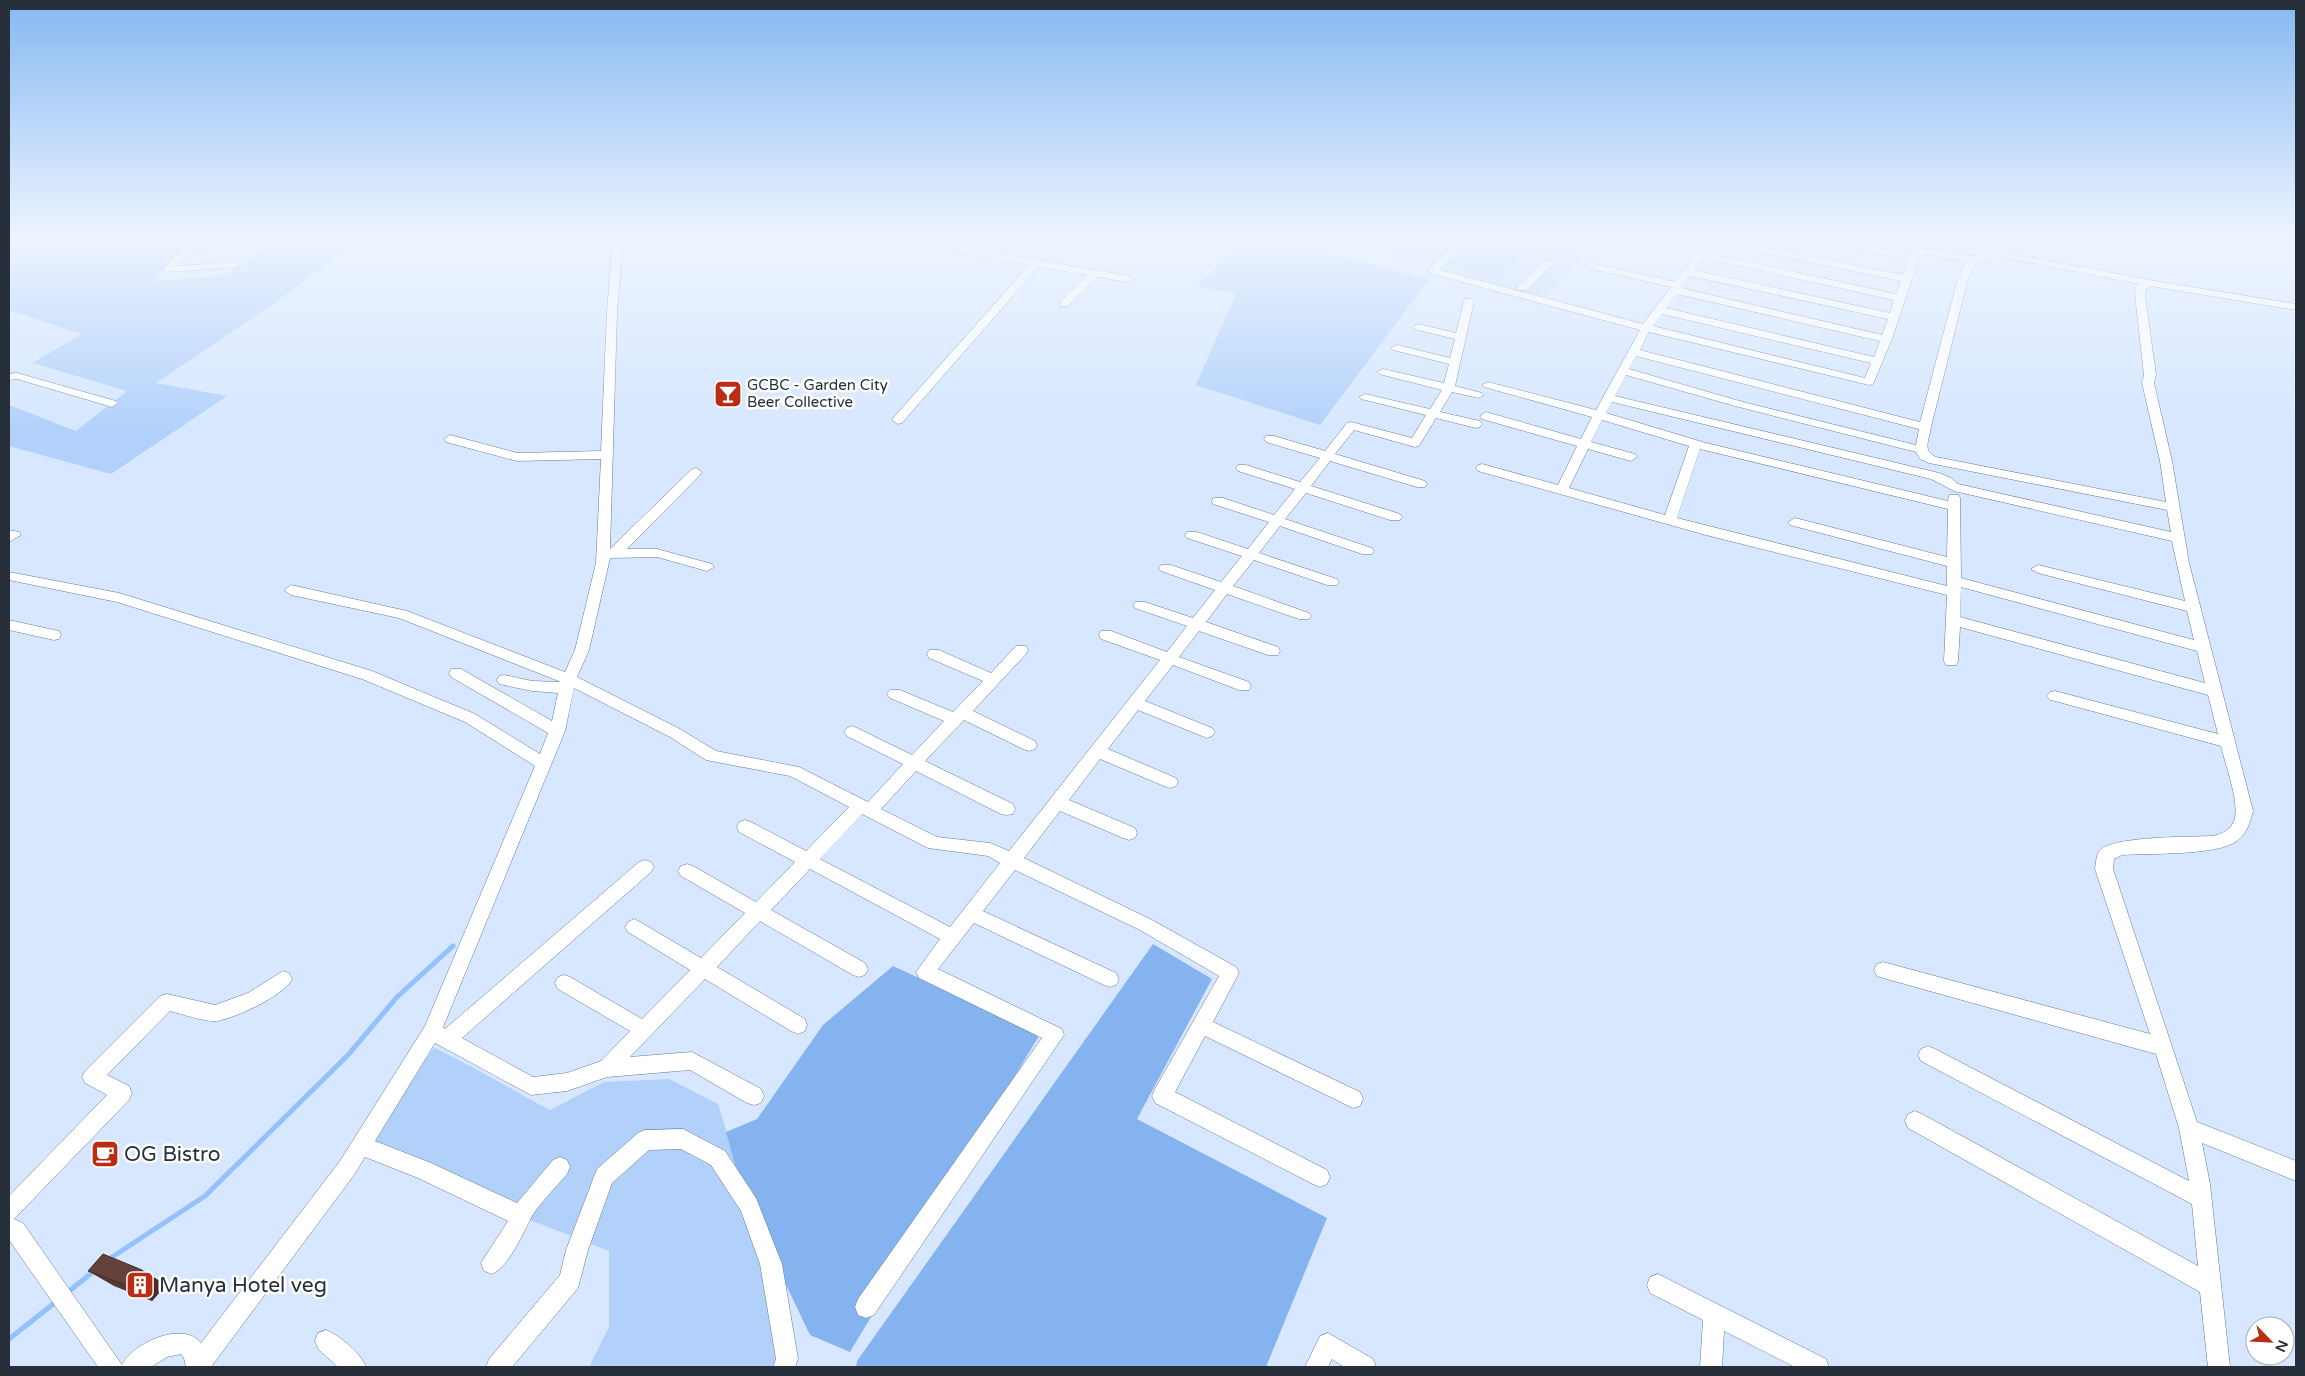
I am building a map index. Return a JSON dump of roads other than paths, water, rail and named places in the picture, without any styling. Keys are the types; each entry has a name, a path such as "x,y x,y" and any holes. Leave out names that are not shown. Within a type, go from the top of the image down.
{"street":[{"path":"198,1367 347,1168 439,1035 558,731 568,684 582,650 609,553 607,422 613,302"},
{"path":"898,420 1002,302"},
{"path":"866,1307 1055,1035 925,972 1351,426 1415,443 1449,388 1469,302"},
{"path":"1550,302 1646,328 1869,382 1887,339 1898,302"},
{"path":"1562,489 1646,328 1666,302"},
{"path":"1735,302 1887,339"},
{"path":"1826,302 1893,317"},
{"path":"1957,302 1925,427 1921,450 1924,456 1933,460 2172,507"},
{"path":"2141,302 2150,375 2148,383 2166,461 2177,538 2202,647 2245,812 2240,827 2230,837 2214,843 2120,848 2106,855 2104,869 2164,1047 2189,1128 2201,1198 2219,1367"},
{"path":"2273,302 2296,306"},
{"path":"1660,310 1877,361"},
{"path":"1418,327 1461,337"},
{"path":"1398,348 1455,362"},
{"path":"1633,352 1925,427"},
{"path":"1623,371 1921,450"},
{"path":"1383,372 1478,395"},
{"path":"9,377 17,376 112,403"},
{"path":"1488,385 1738,455 1954,507"},
{"path":"1365,396 1476,424"},
{"path":"1608,398 1935,476 1947,481 1954,487 2177,538"},
{"path":"1486,416 1630,457"},
{"path":"1738,455 1745,430"},
{"path":"450,439 517,458 608,455"},
{"path":"1270,439 1421,484"},
{"path":"1670,520 1696,444"},
{"path":"1242,468 1395,517"},
{"path":"1482,468 1670,520 2202,647"},
{"path":"609,553 696,472"},
{"path":"1951,661 1954,587 1954,487"},
{"path":"1218,501 1366,551"},
{"path":"1795,522 1954,563"},
{"path":"9,534 14,535 9,538"},
{"path":"1192,535 1332,582"},
{"path":"609,553 657,554 707,567"},
{"path":"1166,568 1304,616"},
{"path":"2038,569 2194,608"},
{"path":"9,576 119,598 367,676 470,718 544,764"},
{"path":"291,590 402,614 568,684 675,733 712,756 793,771 934,843 990,850 1146,925 1230,973 1162,1096 1320,1177"},
{"path":"1140,605 1273,651"},
{"path":"1952,620 2214,691"},
{"path":"9,625 54,635"},
{"path":"1106,634 1244,686"},
{"path":"607,1068 808,860 915,764 1022,650"},
{"path":"934,654 994,680"},
{"path":"456,673 558,731"},
{"path":"504,680 532,686 568,684"},
{"path":"895,694 959,716 1029,745"},
{"path":"2055,696 2228,742"},
{"path":"1134,703 1207,732"},
{"path":"852,732 1007,809"},
{"path":"1097,751 1170,782"},
{"path":"1057,802 1129,832"},
{"path":"745,827 952,937"},
{"path":"439,1035 645,867"},
{"path":"687,871 859,969"},
{"path":"971,913 1110,980"},
{"path":"634,927 798,1025"},
{"path":"1883,970 2164,1047"},
{"path":"9,1211 122,1093 92,1077 166,1002 215,1013 254,998 283,979"},
{"path":"564,984 644,1030"},
{"path":"1201,1025 1353,1098"},
{"path":"439,1035 531,1086 567,1082 607,1068 692,1061 754,1096"},
{"path":"1928,1056 2201,1198"},
{"path":"1915,1121 2210,1286"},
{"path":"2189,1128 2296,1171"},
{"path":"497,1367 570,1280 577,1250 604,1176 644,1140 683,1139 718,1158 749,1204 771,1264 787,1359 784,1367"},
{"path":"361,1146 424,1170 520,1216"},
{"path":"492,1263 519,1223 520,1216 560,1167"},
{"path":"9,1228 15,1231 112,1367"},
{"path":"1658,1285 1818,1367"},
{"path":"1711,1367 1714,1313"},
{"path":"326,1341 355,1367"},
{"path":"133,1367 157,1348 182,1343 191,1348 196,1355 198,1367"},
{"path":"1316,1367 1328,1344 1365,1367"}],"waterway":[{"path":"106,1261 205,1196 348,1055 397,997 453,946"},
{"path":"68,1292 95,1270"},
{"path":"9,1339 57,1301"}],"place":[{"name":"GCBC - Garden City Beer Collective","path":"728,394"},
{"name":"OG Bistro","path":"105,1154"},
{"name":"Manya Hotel veg","path":"140,1285"}]}
